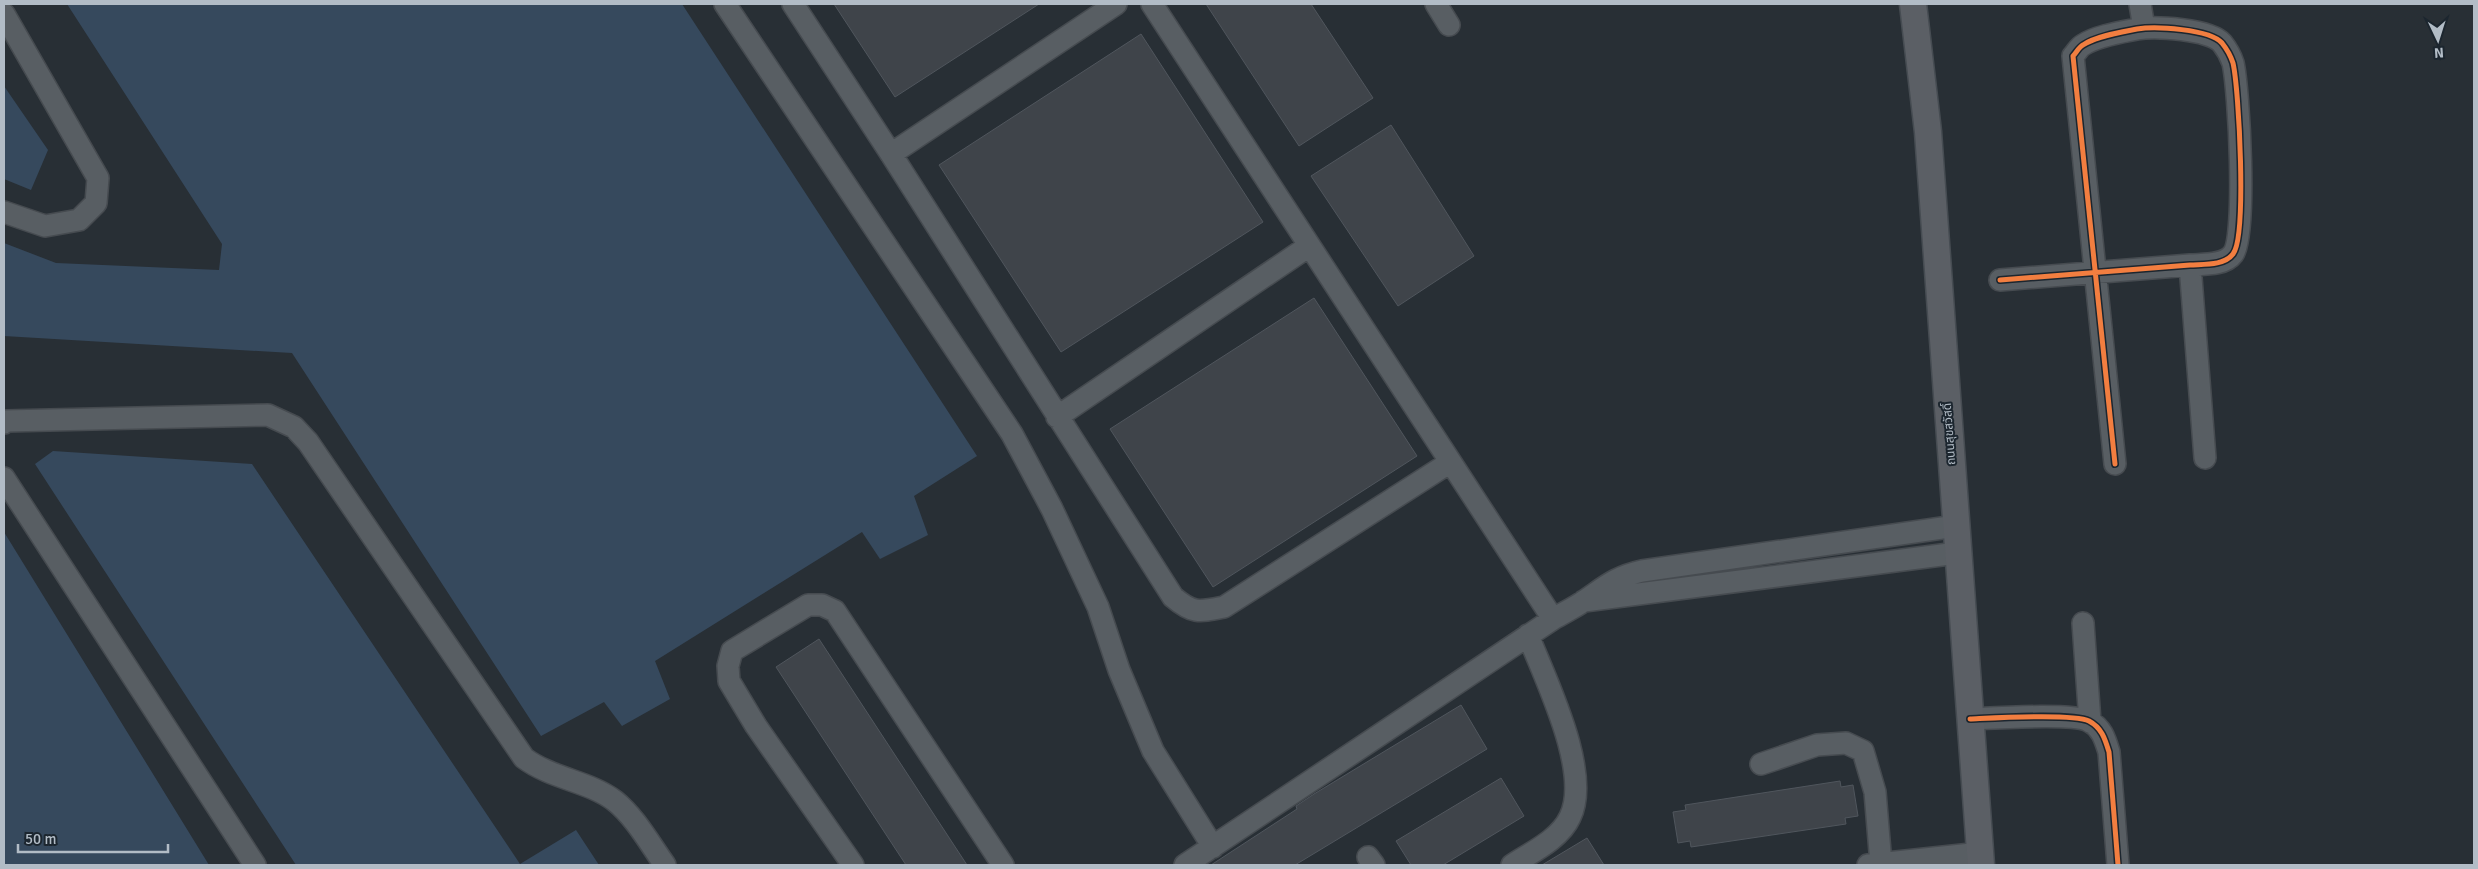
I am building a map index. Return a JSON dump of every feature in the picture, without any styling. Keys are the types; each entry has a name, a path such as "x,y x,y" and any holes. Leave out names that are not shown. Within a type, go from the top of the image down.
{"main road":[{"name":"ถนนสุขสวัสดิ์","path":"1913,4 1928,132 1957,553 1981,859"}],"street":[{"path":"725,4 1012,434 1052,509 1098,607 1119,670 1153,751 1213,847"},
{"path":"793,4 891,154 1173,597 1187,609 1200,612 1224,606 1449,463"},
{"path":"891,154 1116,4"},
{"path":"1152,4 1449,463 1553,619"},
{"path":"1436,4 1449,26"},
{"path":"2140,4 2144,28"},
{"path":"4,14 98,178 96,203 79,220 45,226 4,212"},
{"path":"2000,280 2096,272 2190,265 2228,259 2234,253 2238,241 2242,169 2233,62 2221,42 2215,38 2168,28 2144,28 2112,34 2082,45 2073,56 2096,272 2115,464"},
{"path":"1057,417 1309,246"},
{"path":"2190,265 2205,458"},
{"path":"4,423 6,421 268,415 294,427 308,442 524,758 538,768 614,801 629,816 665,865"},
{"path":"4,478 255,865"},
{"path":"1185,865 1528,635 1622,575 1956,526"},
{"path":"1584,601 1957,553"},
{"path":"853,865 756,726 729,681 728,666 732,651 808,605 822,605 835,611 1003,865"},
{"path":"2083,622 2090,722"},
{"path":"1512,865 1551,840 1570,817 1577,783 1569,740 1528,635"},
{"path":"1970,718 2079,717 2090,722 2105,737 2109,752 2118,865"},
{"path":"1761,764 1817,745 1846,743 1863,751 1875,792 1874,865 1981,859"}],"water":[{"path":"67,4 682,4 977,456 914,496 928,535 880,559 862,532 655,661 670,699 622,726 604,702 541,736 292,353 4,336 4,243 56,263 219,270 222,244"},
{"path":"4,86 48,150 31,190 4,179"},
{"path":"53,451 252,464 520,864 576,830 599,865 296,865 35,464"},
{"path":"4,532 209,865 4,865"}],"building":[{"path":"834,4 1039,4 895,97"},
{"path":"1206,4 1311,4 1373,98 1299,146"},
{"path":"1141,34 1263,222 1061,352 939,165"},
{"path":"1391,125 1474,256 1398,306 1311,176"},
{"path":"1314,298 1417,456 1213,587 1110,429"},
{"path":"819,639 967,865 906,865 776,667"},
{"path":"1461,705 1487,749 1295,865 1211,865 1297,809 1296,806 1314,794"},
{"path":"1501,778 1524,816 1443,865 1411,865 1396,841"},
{"path":"1840,781 1841,787 1853,785 1858,816 1845,818 1846,824 1691,847 1690,841 1678,843 1673,812 1686,810 1685,805"},
{"path":"1587,838 1604,865 1542,865"}],"cycle path":[{"path":"2000,280 2190,265 2213,264 2224,261 2233,254 2240,220 2241,193 2238,101 2233,63 2222,43 2206,34 2169,28 2145,28 2095,39 2082,46 2073,56 2115,464"},
{"path":"1970,719 2067,717 2089,721 2097,727 2104,738 2109,752 2118,865"}]}
